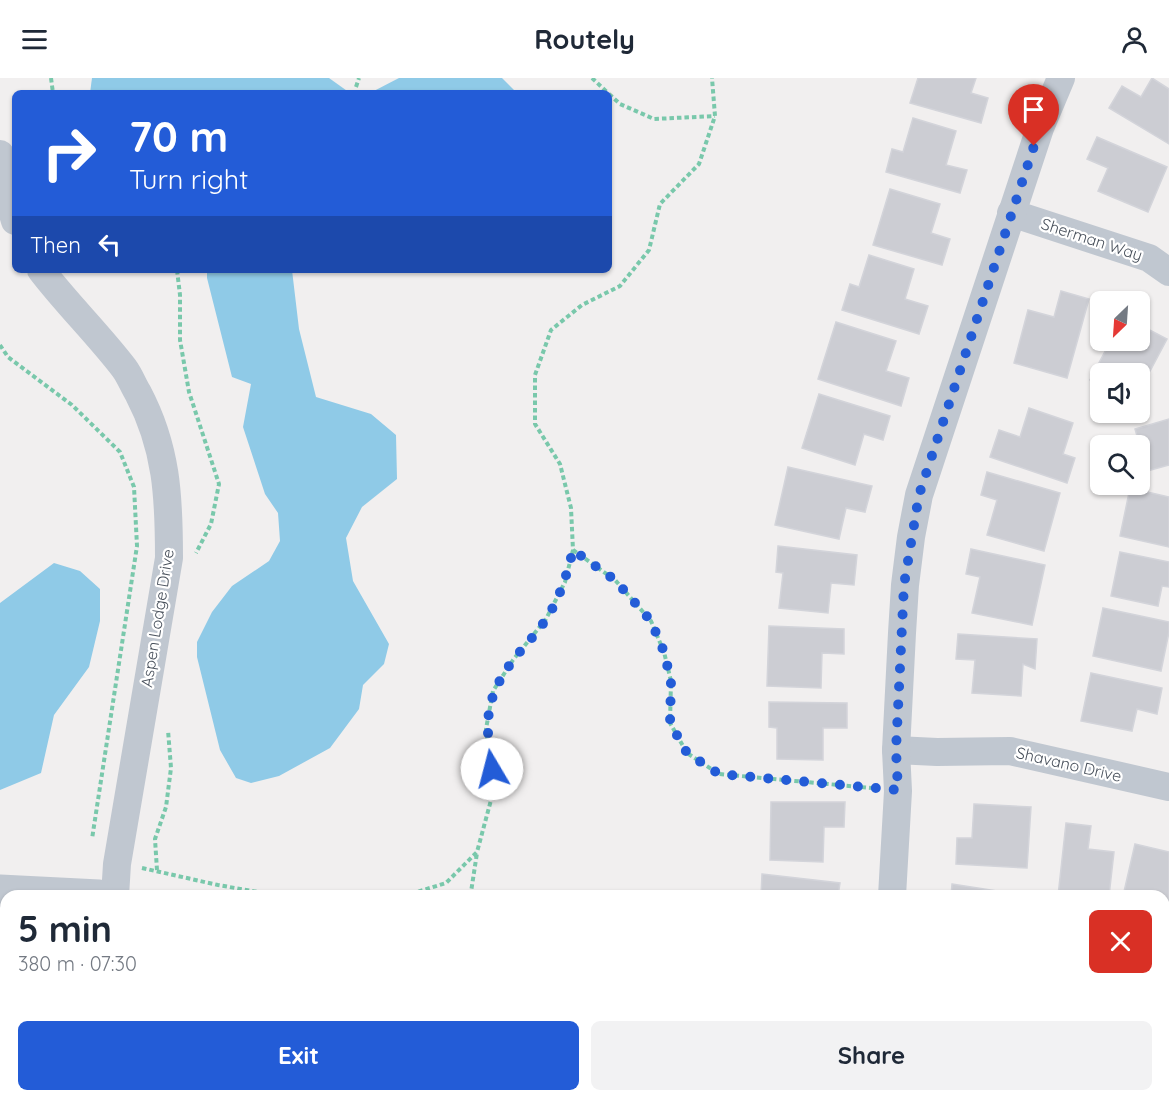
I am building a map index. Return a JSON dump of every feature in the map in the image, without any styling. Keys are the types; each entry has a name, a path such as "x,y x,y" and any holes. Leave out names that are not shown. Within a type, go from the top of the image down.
{"street":[{"path":"892,890 898,790 896,750 904,585 919,495 1011,213 1040,128 1061,78"},
{"path":"0,154 3,181 12,211"},
{"name":"Sherman Way","path":"1011,213 1149,258 1169,272"},
{"name":"Aspen Lodge Drive","path":"43,273 61,297 126,370 148,413 164,460 169,508 169,558 117,864 115,890"},
{"name":"Shavano Drive","path":"896,750 1010,751 1169,787"}],"path":[{"path":"356,87 359,78"},
{"path":"592,78 604,90"},
{"path":"471,890 477,852 494,789 486,729 494,691 513,660 546,619 564,582 573,550 571,508 560,464 535,424 535,375 551,330 582,305 620,286 649,250 660,204 699,164 715,116 712,78"},
{"path":"612,97 620,104 654,119 715,116"},
{"path":"0,345 8,357 72,405 120,452 134,487 137,546 89,861 157,870 246,890"},
{"path":"573,550 615,580 651,621 664,652 671,681 670,723 687,753 719,774 898,790"},
{"path":"423,890 446,883 477,852"}],"water":[{"path":"92,78 329,78 346,90 90,90"},
{"path":"399,78 502,78 514,90 376,90"},
{"path":"207,273 292,273 299,329 316,397 371,414 396,435 397,479 362,507 346,538 353,581 389,644 384,664 363,685 359,709 330,748 279,776 251,783 236,778 220,750 197,657 197,642 212,612 232,586 269,561 280,541 278,513 265,494 243,427 251,384 232,377"},
{"path":"54,563 80,571 100,589 100,621 89,667 54,715 41,773 0,790 0,603"}],"building":[{"path":"918,78 976,78 971,93 988,98 981,123 910,103"},
{"path":"1152,78 1169,89 1169,144 1109,108 1122,86 1141,97"},
{"path":"913,118 956,131 946,165 967,170 960,193 886,172 892,149 903,152"},
{"path":"1097,137 1167,167 1148,212 1098,191 1108,168 1087,159"},
{"path":"890,189 940,204 931,233 950,239 942,265 873,245"},
{"path":"869,255 914,269 905,299 928,306 919,334 842,310 850,284 859,287"},
{"path":"1061,291 1089,299 1067,378 1014,363 1028,310 1054,317"},
{"path":"836,322 896,341 886,371 909,378 901,406 818,379"},
{"path":"1150,330 1167,339 1150,371 1150,363 1099,363 1105,351 1150,351"},
{"path":"819,394 890,416 883,440 864,434 855,465 802,448"},
{"path":"1029,408 1073,423 1063,454 1075,458 1067,483 990,457 999,430 1020,437"},
{"path":"1169,419 1169,465 1150,470 1150,435 1137,435 1135,429"},
{"path":"788,467 872,486 865,512 846,508 839,539 775,525"},
{"path":"987,472 1060,493 1044,551 987,535 997,500 981,495"},
{"path":"1150,493 1169,497 1169,547 1120,536 1129,495 1150,495"},
{"path":"778,546 857,555 854,585 831,583 828,613 779,608 783,573 776,572"},
{"path":"971,549 1045,565 1032,625 972,613 980,577 966,574"},
{"path":"1120,552 1169,562 1169,587 1162,586 1158,606 1111,596"},
{"path":"1103,608 1169,622 1161,671 1093,656"},
{"path":"769,626 844,629 844,654 822,653 821,688 767,686"},
{"path":"958,634 1037,639 1035,669 1023,664 1021,696 972,693 975,660 956,659"},
{"path":"1091,673 1162,688 1157,714 1137,709 1132,731 1081,721"},
{"path":"769,702 847,703 847,728 823,728 823,760 777,759 777,728 769,727"},
{"path":"771,802 845,802 844,827 824,827 823,862 770,860"},
{"path":"974,804 1031,807 1027,868 956,864 957,838 972,838"},
{"path":"1066,823 1091,826 1088,849 1114,852 1110,890 1059,890"},
{"path":"1135,844 1169,852 1169,890 1124,890"},
{"path":"762,874 840,883 839,890 761,890"},
{"path":"952,884 991,890 952,890"}],"route":[{"path":"492,769 486,729 494,691 513,660 546,619 564,582 573,550 615,580 651,621 664,652 671,681 670,723 687,753 719,774 898,790 896,750 904,585 919,495 1034,146"}]}
